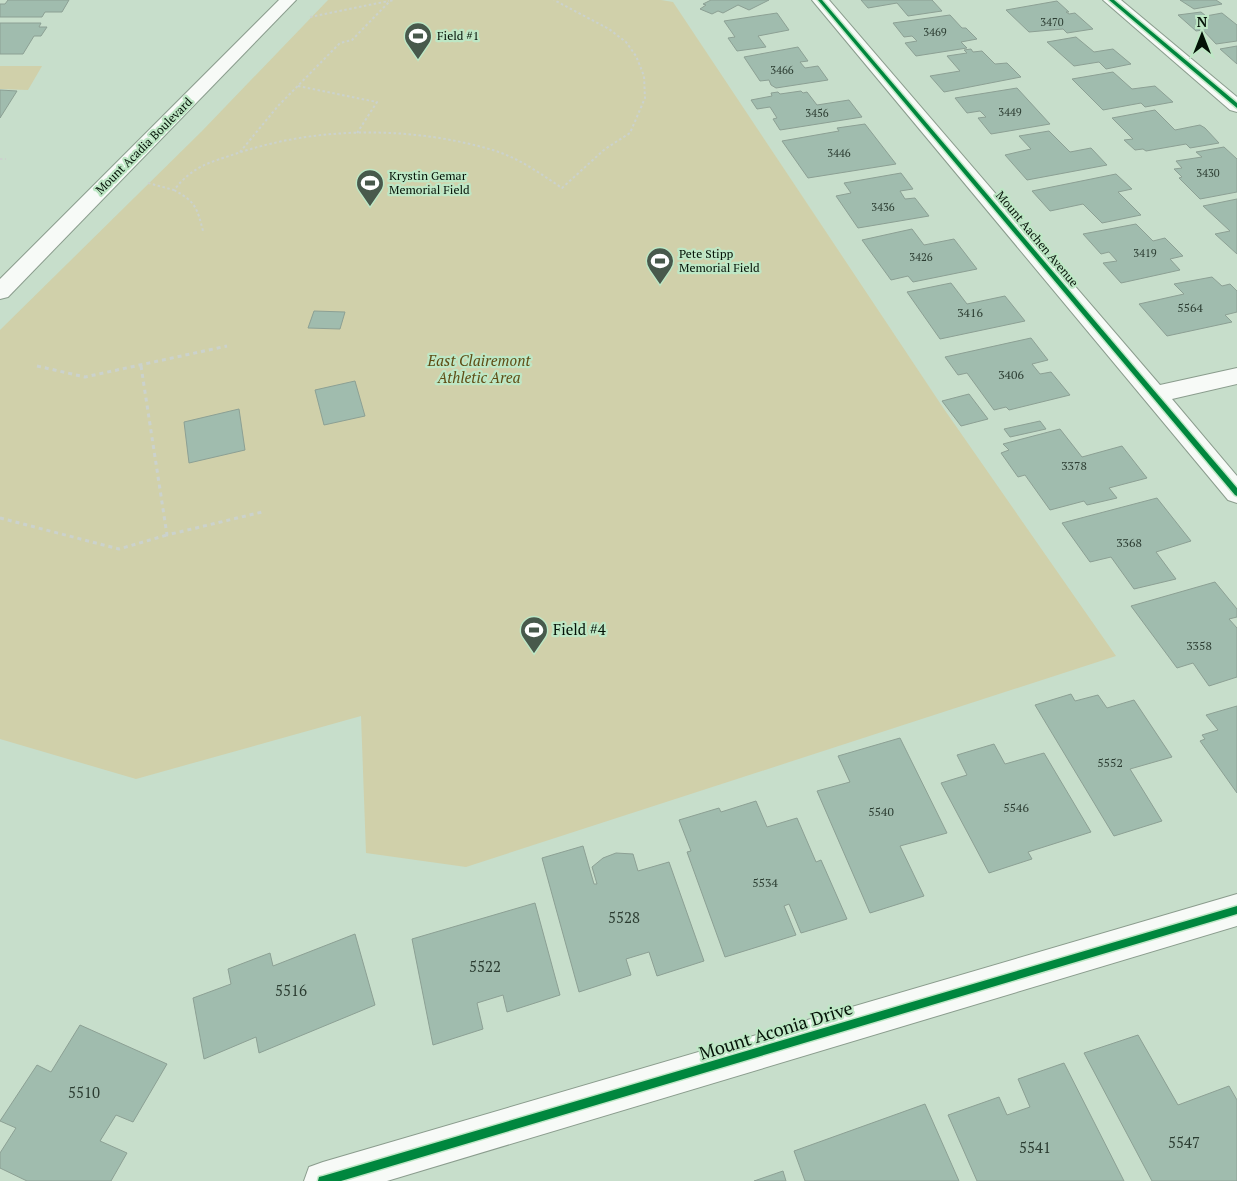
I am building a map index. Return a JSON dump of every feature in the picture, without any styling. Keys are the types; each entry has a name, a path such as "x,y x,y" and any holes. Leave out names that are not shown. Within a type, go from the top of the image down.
{"street":[{"name":"Mount Aachen Avenue","path":"820,0 1237,493"},
{"path":"1111,0 1237,106"},
{"name":"Mount Acadia Boulevard","path":"0,292 283,6"},
{"path":"1154,395 1237,376"},
{"name":"Mount Aconia Drive","path":"323,1181 1237,910"}],"path":[{"path":"283,6 314,17 394,0"},
{"path":"174,190 190,173 239,152 317,136 357,133 417,135 496,152 526,164 562,188 605,149 630,133 645,98 644,76 636,56 626,42 609,29 554,0"},
{"path":"239,152 278,106 340,43 352,40 390,1"},
{"path":"297,86 377,102 357,133"},
{"path":"0,159 6,159"},
{"path":"116,175 174,190 191,199 199,210 203,231"},
{"path":"37,366 84,377 227,346"},
{"path":"141,366 167,535"},
{"path":"0,518 119,549 167,535 262,512"}],"green space":[{"name":"East Clairemont Athletic Area","path":"328,0 661,0 673,2 944,409 1116,656 466,867 366,853 361,716 136,779 0,739 0,330 202,131"},
{"path":"0,66 42,66 28,90 0,89"}],"building":[{"path":"8,0 69,0 62,12 45,12 42,17 0,17 0,4 5,4"},
{"path":"711,0 769,0 749,10 738,5 723,13 718,11 712,14 700,9 706,5 703,4"},
{"path":"861,0 932,0 942,11 908,16 897,3 868,8"},
{"path":"1180,0 1216,0 1222,4 1194,9"},
{"path":"1057,1 1069,12 1066,12 1069,14 1075,13 1093,29 1067,33 1063,29 1029,32 1006,10"},
{"path":"1201,12 1206,16 1222,13 1237,25 1237,41 1216,44 1203,30 1196,31 1178,15"},
{"path":"777,13 789,30 758,36 766,47 737,51 728,38 735,37 724,21"},
{"path":"950,15 962,28 966,28 977,39 961,42 967,48 916,56 905,43 917,41 912,36 904,37 893,23"},
{"path":"0,23 41,23 39,27 47,27 41,36 34,36 23,54 0,54"},
{"path":"1076,37 1094,52 1113,49 1131,64 1106,69 1099,62 1074,66 1047,42"},
{"path":"1237,46 1237,64 1220,49"},
{"path":"798,47 808,61 800,62 805,68 818,66 828,80 776,88 771,85 769,80 760,81 744,57"},
{"path":"971,49 973,52 982,51 995,64 1007,63 1021,77 944,92 930,76 960,71 947,56 967,53 964,50"},
{"path":"1113,72 1132,89 1155,86 1173,102 1145,107 1141,103 1103,110 1072,79"},
{"path":"1017,88 1050,124 991,134 978,118 986,117 980,111 967,113 955,98"},
{"path":"0,90 17,91 0,118"},
{"path":"801,91 803,93 807,92 817,105 849,100 862,117 780,130 773,119 777,118 770,107 757,109 751,100 772,96 771,93 778,92 780,94"},
{"path":"1155,110 1175,130 1200,125 1219,143 1190,148 1186,144 1146,151 1143,149 1135,150 1124,140 1133,139 1112,118"},
{"path":"865,124 896,164 808,178 782,141 839,131 837,128"},
{"path":"1049,131 1070,152 1091,148 1107,165 1027,180 1005,155 1031,149 1019,136"},
{"path":"1224,147 1237,159 1237,192 1200,199 1179,178 1182,177 1174,169 1182,168 1176,161 1202,157 1196,152"},
{"path":"901,173 913,189 900,191 905,199 915,198 929,216 858,228 836,196 851,193 844,183"},
{"path":"1116,174 1132,189 1118,192 1141,215 1102,223 1083,204 1050,211 1032,191"},
{"path":"1237,199 1237,254 1215,234 1230,231 1203,206"},
{"path":"1136,224 1153,241 1165,238 1183,256 1170,259 1180,270 1121,283 1103,263 1117,261 1109,252 1101,254 1083,234"},
{"path":"912,229 924,245 954,239 977,269 913,282 908,276 891,280 862,240"},
{"path":"1212,277 1222,286 1230,284 1237,291 1237,312 1225,315 1232,322 1167,336 1139,304 1184,294 1174,284"},
{"path":"951,283 967,304 1005,296 1025,321 940,339 907,292"},
{"path":"314,311 345,312 340,329 308,328"},
{"path":"1031,338 1048,360 1032,364 1040,374 1051,372 1070,395 1009,410 1006,407 994,410 967,373 958,375 945,357"},
{"path":"355,381 365,416 324,425 315,390"},
{"path":"969,394 988,419 961,426 942,401"},
{"path":"239,409 245,450 189,463 184,422"},
{"path":"1040,421 1046,429 1010,437 1004,429"},
{"path":"1060,429 1082,457 1122,446 1147,478 1109,488 1117,498 1087,505 1084,501 1050,510 1025,475 1018,477 1001,453 1009,450 1003,444"},
{"path":"1157,498 1191,541 1156,552 1176,579 1134,589 1111,557 1090,562 1062,523"},
{"path":"1215,582 1237,609 1237,617 1229,619 1237,628 1237,677 1209,686 1193,663 1177,668 1131,606"},
{"path":"1071,694 1075,701 1098,695 1107,708 1134,700 1172,757 1130,769 1162,821 1114,836 1035,705"},
{"path":"1237,706 1237,793 1200,741 1205,739 1202,735 1218,730 1206,715"},
{"path":"900,738 947,833 900,846 924,896 870,913 817,791 850,782 838,756"},
{"path":"994,744 1005,764 1044,753 1091,832 1028,852 1032,859 989,873 941,783 967,775 957,755"},
{"path":"756,801 767,827 797,818 816,862 821,860 847,919 801,933 789,904 784,906 796,935 725,957 687,852 691,851 679,820 719,808 721,812"},
{"path":"583,846 594,884 597,884 592,867 603,858 616,853 633,854 638,871 669,862 704,961 657,976 649,952 626,959 631,975 579,992 542,858"},
{"path":"535,903 560,995 507,1012 503,995 477,1003 483,1029 433,1045 412,939"},
{"path":"355,934 375,1005 259,1053 256,1037 204,1059 193,998 231,984 228,969 270,953 273,966"},
{"path":"80,1025 167,1064 133,1122 116,1115 100,1141 127,1153 111,1181 27,1181 0,1168 0,1153 16,1128 0,1121 37,1065 51,1072"},
{"path":"1138,1035 1178,1105 1229,1086 1237,1100 1237,1181 1152,1181 1084,1053"},
{"path":"1064,1063 1124,1181 977,1181 948,1115 999,1097 1007,1115 1030,1107 1018,1079"},
{"path":"925,1104 959,1181 805,1181 794,1151"},
{"path":"783,1171 786,1181 754,1181"}],"cycle path":[{"path":"820,0 1237,493"},
{"path":"1111,0 1237,106"},
{"path":"323,1181 1237,910"}],"place":[{"name":"Field #1","path":"418,60"},
{"name":"Krystin Gemar Memorial Field","path":"370,207"},
{"name":"Pete Stipp Memorial Field","path":"660,285"},
{"name":"Field #4","path":"534,654"}]}
